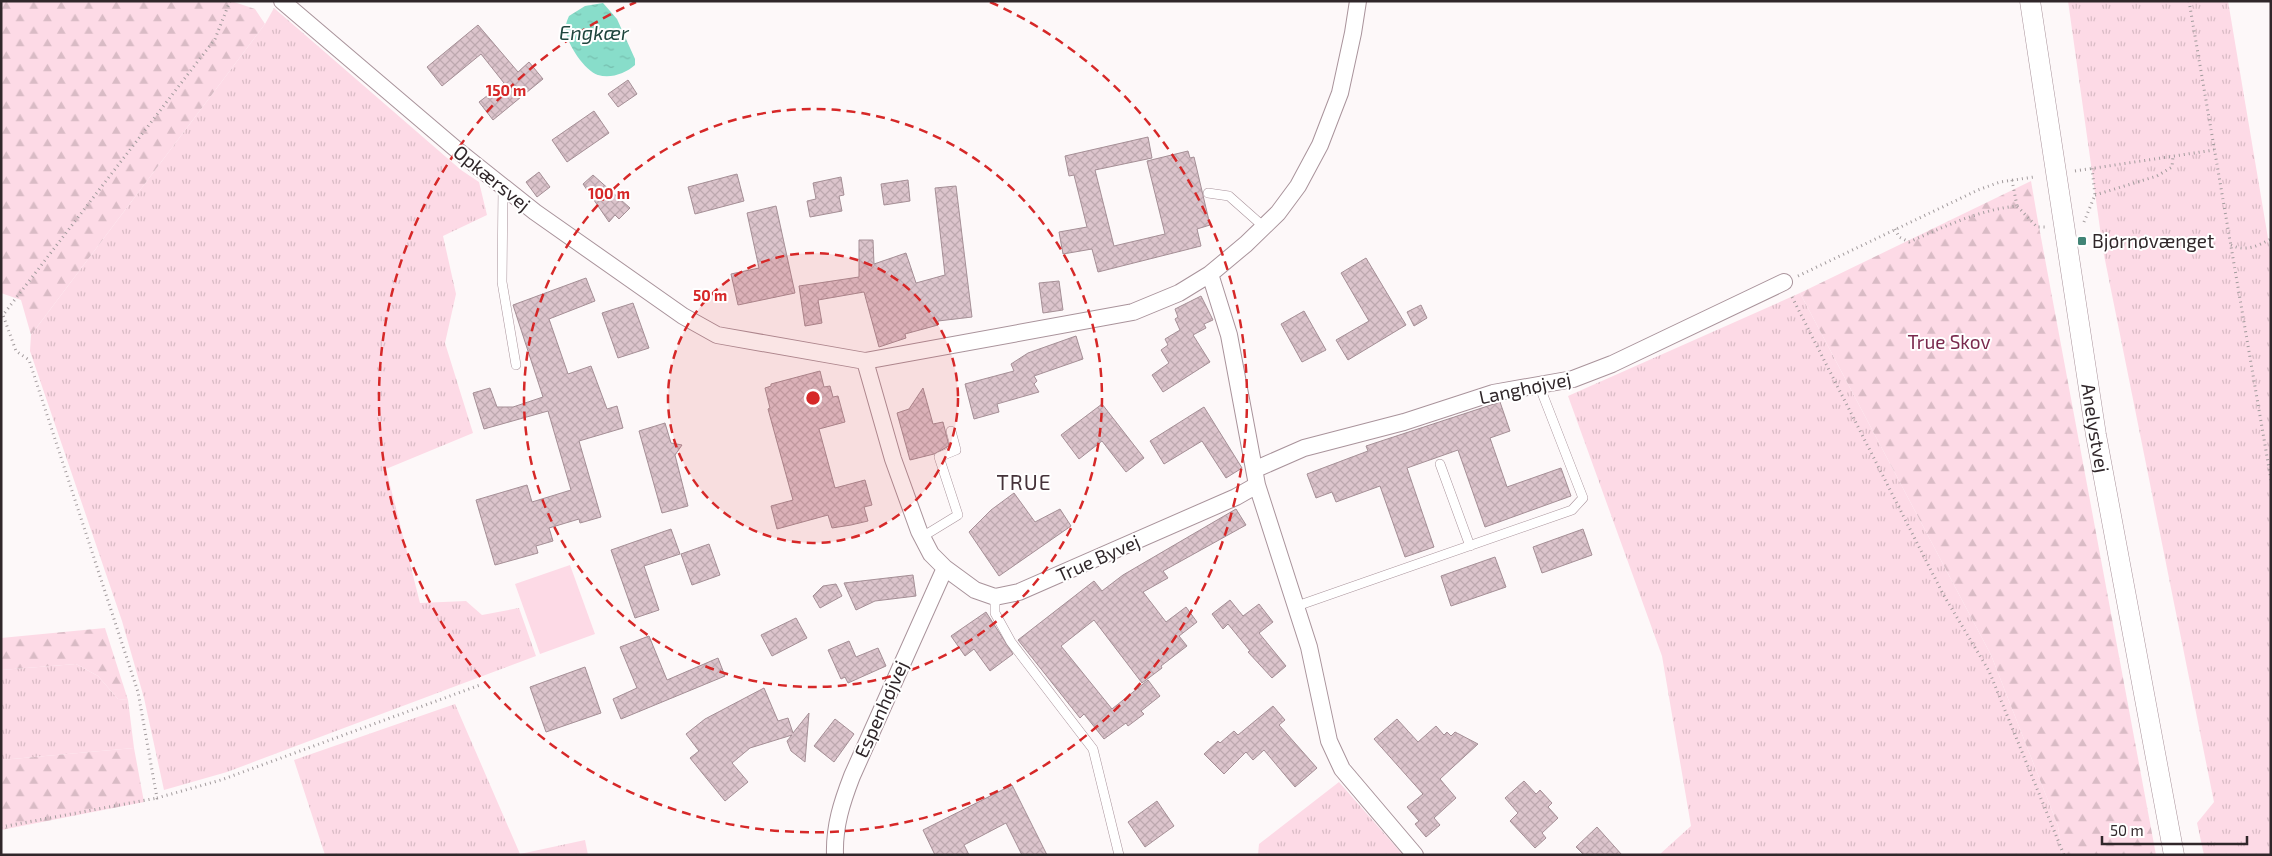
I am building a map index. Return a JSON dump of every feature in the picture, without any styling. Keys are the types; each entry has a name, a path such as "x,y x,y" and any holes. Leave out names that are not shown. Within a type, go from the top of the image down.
{"street":[{"name":"Opkærsvej","path":"282,1 503,187 586,249 683,316 717,335 865,361"},
{"path":"995,597 975,590 945,568 932,554 922,537 893,458 865,361 1133,312 1179,293 1210,274 1278,213 1303,178 1320,145 1337,101 1353,33 1358,1"},
{"name":"Anelystvej","path":"2030,1 2063,228 2096,435 2174,855"},
{"path":"1210,274 1229,335 1257,477 1309,647 1329,741 1342,769 1415,855"},
{"name":"Langhøjvej","path":"1257,477 1304,448 1404,422 1493,393 1573,379 1612,364 1784,282"},
{"name":"True Byvej","path":"995,597 1019,592 1236,498 1257,477"},
{"name":"Espenhøjvej","path":"835,855 834,836 840,809 852,776 945,568"}],"lane":[{"path":"503,187 502,282 516,365"},
{"path":"1208,193 1228,196 1264,227"},
{"path":"1297,606 1572,510 1582,498 1539,385"},
{"path":"922,537 958,515 939,458 956,450 951,430"},
{"path":"1440,464 1470,546"},
{"path":"995,597 995,613 1012,642 1093,749 1119,855"}],"path":[{"path":"156,798 138,692 29,360 16,351 3,316 215,38 230,1"},
{"path":"2189,1 2271,480"},
{"path":"2075,171 2214,150"},
{"path":"2095,195 2157,176 2172,167 2174,156"},
{"path":"2012,180 2017,206 2037,227 2063,228 2082,226 2095,195 2092,168"},
{"path":"2034,177 2012,180 1978,190 1784,282 1943,594 1989,671 2064,855"},
{"path":"1895,230 1899,237 1909,242 1969,217 1997,208 2017,206"},
{"path":"2230,245 2238,248 2251,248 2271,239"},
{"path":"1,827 156,798 221,780 480,685"}],"green space":[{"path":"1,1 231,1 255,9 265,24 31,335 21,300 1,293"},
{"path":"2068,1 2228,1 2271,256 2271,855 2204,855 2197,823 2214,802 2103,250"},
{"path":"274,8 461,170 479,182 487,215 443,236 456,294 445,343 473,433 386,469 420,603 466,601 482,615 519,608 536,656 227,772 164,790 144,698 122,621 30,351 31,335 265,24"},
{"name":"True Skov","path":"2031,181 2156,855 2062,855 2058,826 1991,655 1800,293"},
{"path":"1800,293 1991,655 2058,826 2062,855 1659,855 1691,826 1662,656 1568,396"},
{"path":"570,565 595,634 540,654 515,584"},
{"path":"105,628 128,700 118,699 98,676 76,664 1,670 1,638"},
{"path":"76,664 98,676 118,699 128,700 134,748 1,760 1,670"},
{"path":"455,704 520,854 585,840 588,855 325,855 294,760"},
{"path":"134,748 144,802 1,830 1,760"},
{"path":"1339,782 1403,855 1258,855 1259,844"}],"water":[{"name":"Engkær","path":"603,3 617,19 635,59 635,65 631,68 623,73 608,76 598,75 582,63 570,43 566,29 569,16 585,6"}],"building":[{"path":"478,25 518,72 529,62 543,79 493,120 479,102 504,83 481,54 442,86 427,67"},
{"path":"628,80 637,94 618,107 608,94"},
{"path":"594,111 609,133 567,162 552,140"},
{"path":"1148,137 1152,158 1095,170 1114,246 1165,234 1147,161 1188,151 1190,158 1194,157 1210,225 1197,229 1201,246 1098,272 1092,249 1063,254 1059,232 1087,227 1074,175 1069,176 1065,156"},
{"path":"539,172 550,187 537,197 526,182"},
{"path":"737,174 744,201 695,214 688,187"},
{"path":"593,175 630,208 619,219 615,215 609,222 583,184"},
{"path":"841,177 844,195 839,196 842,211 810,217 807,201 816,199 813,183"},
{"path":"908,180 910,201 884,205 881,184"},
{"path":"956,186 972,317 938,321 938,325 905,334 906,338 879,347 864,292 818,300 822,323 805,326 799,286 859,277 859,240 873,240 874,264 906,253 916,283 945,275 935,188"},
{"path":"776,206 795,293 738,305 731,274 759,268 747,213"},
{"path":"1366,258 1406,325 1348,360 1336,340 1369,321 1341,273"},
{"path":"586,278 595,301 549,319 568,374 591,366 607,409 617,406 623,428 579,441 601,517 580,523 579,519 549,528 553,541 536,546 538,553 495,565 476,500 527,485 532,502 571,490 548,411 484,429 473,393 490,388 497,407 513,407 543,397 513,305"},
{"path":"1059,281 1063,310 1043,313 1039,283"},
{"path":"1201,296 1213,320 1204,324 1206,328 1193,335 1210,362 1163,392 1152,375 1169,363 1161,350 1168,345 1165,339 1180,330 1175,319 1178,317 1175,309"},
{"path":"633,303 649,348 618,358 602,313"},
{"path":"1421,305 1427,318 1414,326 1407,312"},
{"path":"1304,311 1326,350 1302,362 1281,324"},
{"path":"1076,336 1083,359 1034,376 1037,381 1034,384 1039,392 997,404 999,412 974,419 965,384 1014,371 1011,364 1028,353"},
{"path":"820,371 824,387 830,386 833,397 838,396 845,422 819,429 835,488 865,480 872,505 864,507 868,521 832,528 828,515 777,529 771,506 793,500 768,409 770,408 765,388 771,386 771,384"},
{"path":"923,388 933,424 943,422 949,446 934,454 910,460 897,413 909,409"},
{"path":"1500,402 1510,431 1490,438 1507,487 1561,468 1571,496 1485,527 1458,450 1407,468 1434,547 1405,557 1380,486 1336,502 1332,492 1316,498 1307,474 1368,451 1366,446"},
{"path":"1102,404 1144,458 1126,472 1102,441 1079,459 1061,435"},
{"path":"1204,407 1242,468 1226,478 1202,441 1164,464 1150,441"},
{"path":"665,423 671,443 682,445 675,455 688,506 662,513 639,431"},
{"path":"1014,493 1035,522 1060,509 1071,526 999,576 969,532 991,510"},
{"path":"1236,509 1246,525 1163,571 1168,578 1143,592 1166,622 1186,607 1197,622 1179,636 1187,646 1161,666 1162,668 1142,683 1094,620 1061,646 1112,709 1148,680 1160,696 1141,711 1144,714 1128,726 1126,723 1104,739 1084,714 1080,718 1018,640 1094,581 1102,591 1123,575"},
{"path":"671,529 680,554 644,566 659,610 635,618 611,550"},
{"path":"1583,529 1592,555 1542,573 1533,547"},
{"path":"709,544 720,575 692,585 681,554"},
{"path":"1495,557 1506,587 1451,606 1441,576"},
{"path":"913,575 916,596 875,601 856,610 844,583"},
{"path":"836,584 842,596 820,608 813,596 823,586"},
{"path":"1230,600 1243,616 1259,604 1273,622 1259,633 1286,666 1272,678 1248,652 1250,651 1228,624 1223,629 1212,614"},
{"path":"986,612 1013,654 990,671 974,649 965,656 951,636"},
{"path":"796,618 807,638 772,656 761,635"},
{"path":"649,636 667,680 718,658 725,676 621,719 613,699 637,688 620,647"},
{"path":"849,641 856,657 878,648 886,666 848,683 845,677 841,679 828,650"},
{"path":"585,667 601,713 546,732 530,687"},
{"path":"764,688 778,721 788,718 793,733 809,713 805,762 791,751 787,741 792,735 750,748 732,763 748,782 725,801 690,758 699,751 686,734 705,719"},
{"path":"1273,706 1285,720 1279,725 1317,768 1295,787 1264,750 1253,760 1246,752 1224,774 1204,754 1218,741 1220,743 1234,731 1238,735"},
{"path":"835,719 854,734 834,762 814,746"},
{"path":"1397,719 1418,742 1436,726 1444,735 1447,732 1451,736 1455,732 1478,744 1440,779 1456,798 1434,818 1440,825 1426,837 1415,824 1419,821 1407,807 1423,794 1374,739"},
{"path":"1524,781 1536,794 1540,790 1552,803 1548,807 1558,818 1542,833 1546,838 1535,848 1510,821 1518,813 1505,798"},
{"path":"1012,785 1047,855 1022,855 1006,823 964,845 969,855 935,855 923,830"},
{"path":"1157,801 1174,826 1145,847 1128,822"},
{"path":"1597,827 1622,855 1584,855 1576,847"}],"place":[{"name":"Bjørnøvænget","path":"2082,241"}],"district":[{"name":"TRUE","path":"1024,483"}]}
